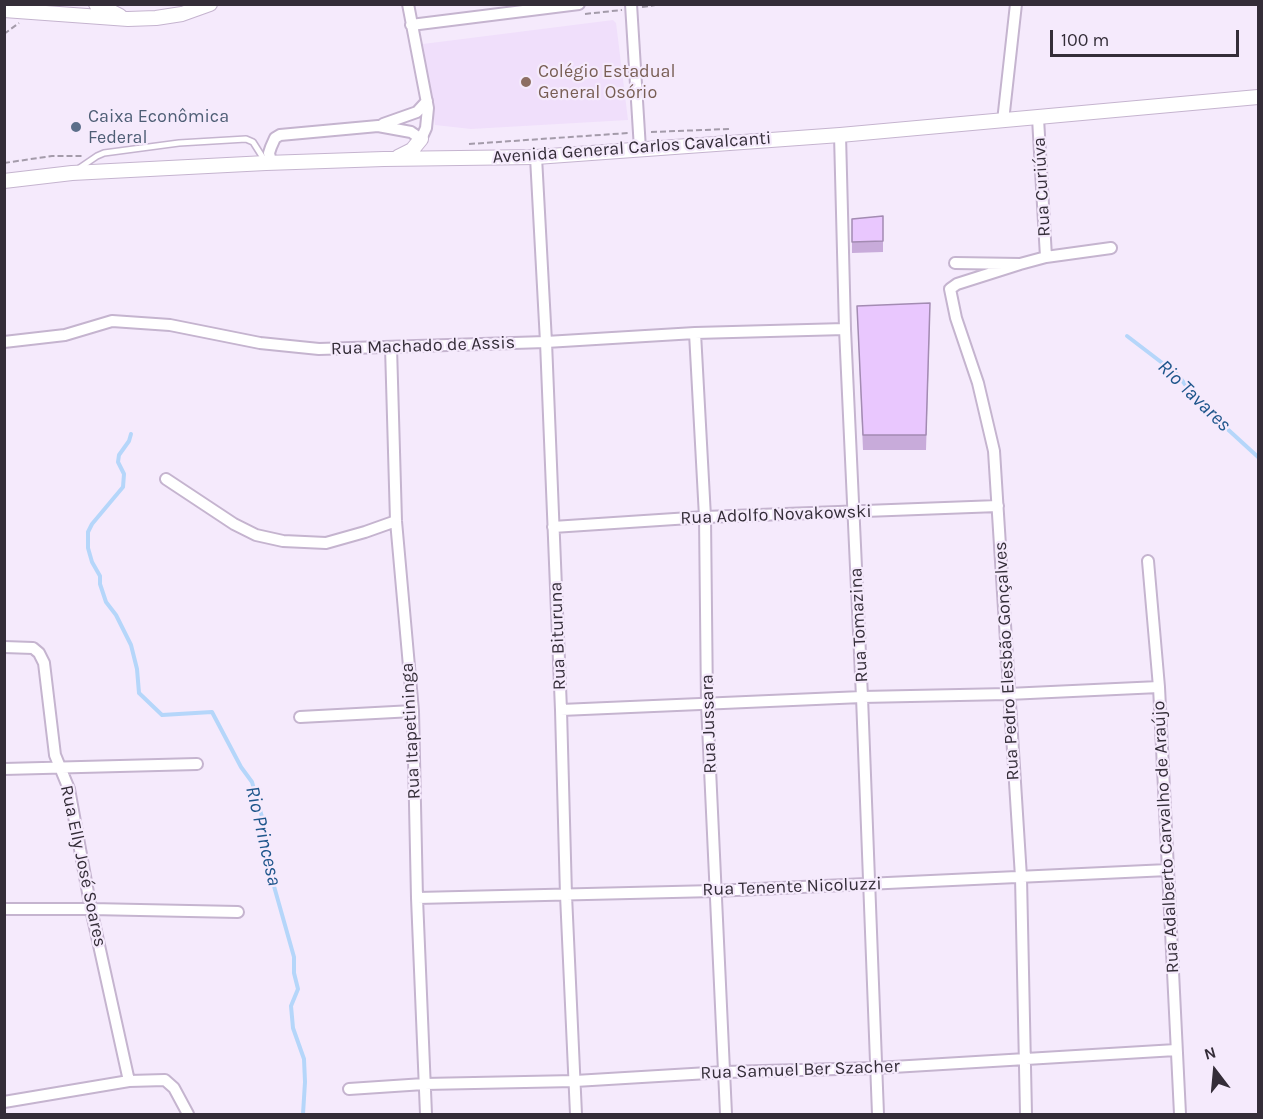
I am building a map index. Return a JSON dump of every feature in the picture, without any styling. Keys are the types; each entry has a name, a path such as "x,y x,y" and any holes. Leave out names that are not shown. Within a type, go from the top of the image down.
{"main road":[{"path":"96,4 128,19"},
{"path":"4,20 15,8 128,19 182,14 210,4"},
{"name":"Avenida General Carlos Cavalcanti","path":"4,181 72,173 269,162 536,157 840,135 1258,97"},
{"path":"384,159 406,154 416,147 421,139"}],"street":[{"path":"378,126 411,132 421,139 426,128 427,101 408,4"},
{"path":"411,25 579,4"},
{"path":"631,4 640,149"},
{"path":"1003,121 1016,4"},
{"path":"269,162 271,147 275,138 280,135 378,126 417,112 427,101"},
{"name":"Rua Curiúva","path":"1038,118 1046,257"},
{"name":"Rua Tomazina","path":"840,135 845,329 878,1114"},
{"name":"Rua Bituruna","path":"536,157 554,527 566,896 576,1114"},
{"path":"955,263 1020,264 1046,257 1111,248"},
{"name":"Rua Pedro Elesbão Gonçalves","path":"1020,264 957,284 950,289 956,318 978,383 994,451 1021,877 1026,1114"},
{"name":"Rua Machado de Assis","path":"4,342 65,335 112,321 170,325 260,343 319,348 546,342 695,333 845,329"},
{"name":"Rua Jussara","path":"695,333 705,517 707,704 726,1114"},
{"name":"Rua Itapetininga","path":"391,347 396,520 413,711 417,898 426,1114"},
{"path":"166,480 234,524 256,535 283,541 326,543 396,520"},
{"name":"Rua Adolfo Novakowski","path":"554,527 705,517 998,506"},
{"name":"Rua Adalberto Carvalho de Araújo","path":"1149,561 1159,687 1180,1114"},
{"name":"Rua Elly José Soares","path":"4,648 33,648 39,652 44,663 55,755 69,789 91,909 129,1081"},
{"path":"561,710 1159,687"},
{"path":"300,717 413,711"},
{"path":"4,769 197,764"},
{"name":"Rua Tenente Nicoluzzi","path":"417,898 715,891 1168,870"},
{"path":"4,909 238,912"},
{"name":"Rua Samuel Ber Szacher","path":"349,1089 424,1084 575,1081 725,1072 876,1068 1024,1061 1176,1050"},
{"path":"4,1102 129,1081 165,1080 174,1088 188,1114"}],"lane":[{"path":"72,173 104,153 201,142 249,140 269,162"}],"shaded area":[{"name":"Colégio Estadual General Osório","path":"613,20 616,23 628,120 471,129 435,125 423,44"}],"building":[{"path":"883,216 883,241 852,242 852,219"},
{"path":"930,303 926,435 863,435 857,306"}],"waterway":[{"name":"Rio Tavares","path":"1127,336 1178,375 1199,403 1258,457"},
{"name":"Rio Princesa","path":"131,434 119,455 118,462 124,474 123,487 92,524 88,532 88,548 92,562 100,576 106,602 116,615 131,645 137,669 139,693 162,715 212,712 241,767 252,782 264,824 268,865 294,957 294,973 298,989 291,1006 293,1028 304,1059 303,1114"}],"place":[{"name":"Colégio Estadual General Osório","path":"526,82"},
{"name":"Caixa Econômica Federal","path":"76,127"}]}
